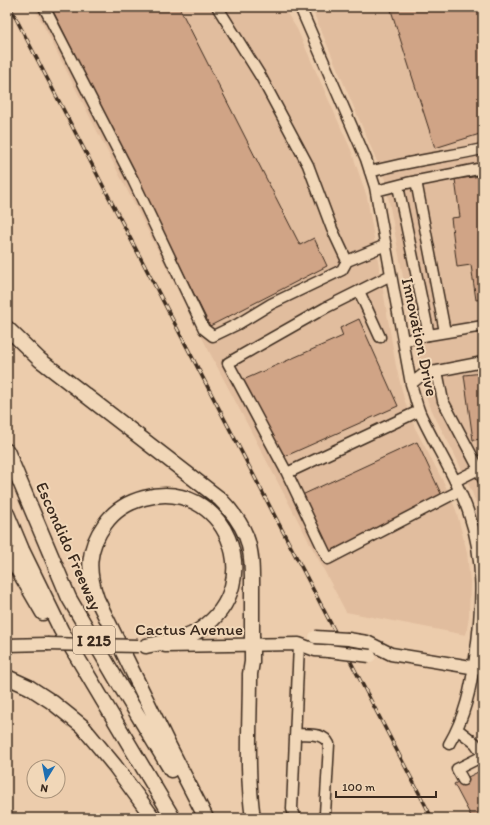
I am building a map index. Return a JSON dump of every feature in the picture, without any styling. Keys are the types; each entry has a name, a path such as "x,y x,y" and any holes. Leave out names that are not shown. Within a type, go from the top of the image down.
{"highway":[{"path":"7,328 40,360 220,499 233,512 246,537 250,553 252,662 250,674 249,770 253,818"},
{"name":"Escondido Freeway","path":"7,452 69,598 201,818"},
{"path":"142,646 179,638 200,630 215,618 228,599 232,588 235,563 230,540 225,529 218,520 201,506 190,500 176,496 160,495 138,500 113,514 94,543 90,565 90,577 97,599 166,742 206,818"},
{"name":"I 215","path":"7,514 22,550 61,630 173,818"},
{"path":"7,551 44,616 61,630"},
{"path":"7,676 29,687 52,702 82,726 116,766 153,818"}],"main road":[{"name":"Cactus Avenue","path":"7,645 252,646 299,644 315,637 340,638 367,642 392,654"},
{"name":"Cactus Avenue","path":"299,644 315,650 370,656 392,654 478,668"}],"street":[{"path":"44,7 133,180 204,329 213,336 238,324 271,304 342,270 347,261 386,245"},
{"path":"219,7 261,77 308,164 332,229 347,261"},
{"name":"Innovation Drive","path":"300,7 366,158 376,191 411,384 419,411 455,481 467,510 479,553 482,590 478,668 458,728 449,744"},
{"path":"370,172 388,167 483,149"},
{"path":"376,191 416,181 483,168"},
{"path":"416,181 445,332"},
{"path":"398,186 429,335"},
{"path":"391,275 325,308 228,363 286,473 328,559 459,491"},
{"path":"359,291 380,338"},
{"path":"403,341 483,326"},
{"path":"411,384 426,372 483,362"},
{"path":"436,371 443,401 481,474 455,481"},
{"path":"286,473 419,411"},
{"path":"296,818 292,809 299,644"},
{"path":"458,728 475,743 483,755 457,769 463,780"},
{"path":"296,734 322,736 329,744 325,814 322,818"}],"shaded area":[{"path":"34,7 283,7 297,29 351,150 367,197 396,366 404,399 415,428 445,485 456,510 467,552 470,582 469,616 466,635 346,612 211,355"},
{"path":"311,7 483,7 483,523 472,492 425,395 385,180"}],"building":[{"path":"51,7 179,7 300,245 314,238 327,266 210,326"},
{"path":"390,7 483,7 483,133 435,148"},
{"path":"483,176 483,299 476,300 471,265 457,267 451,218 460,217 455,179"},
{"path":"359,319 398,406 279,459 243,380 343,336 340,328"},
{"path":"483,373 483,439 473,440 464,375"},
{"path":"417,442 443,498 328,552 302,495"},
{"path":"482,770 483,818 472,818 454,784"}],"railway":[{"path":"10,7 432,818"}]}
